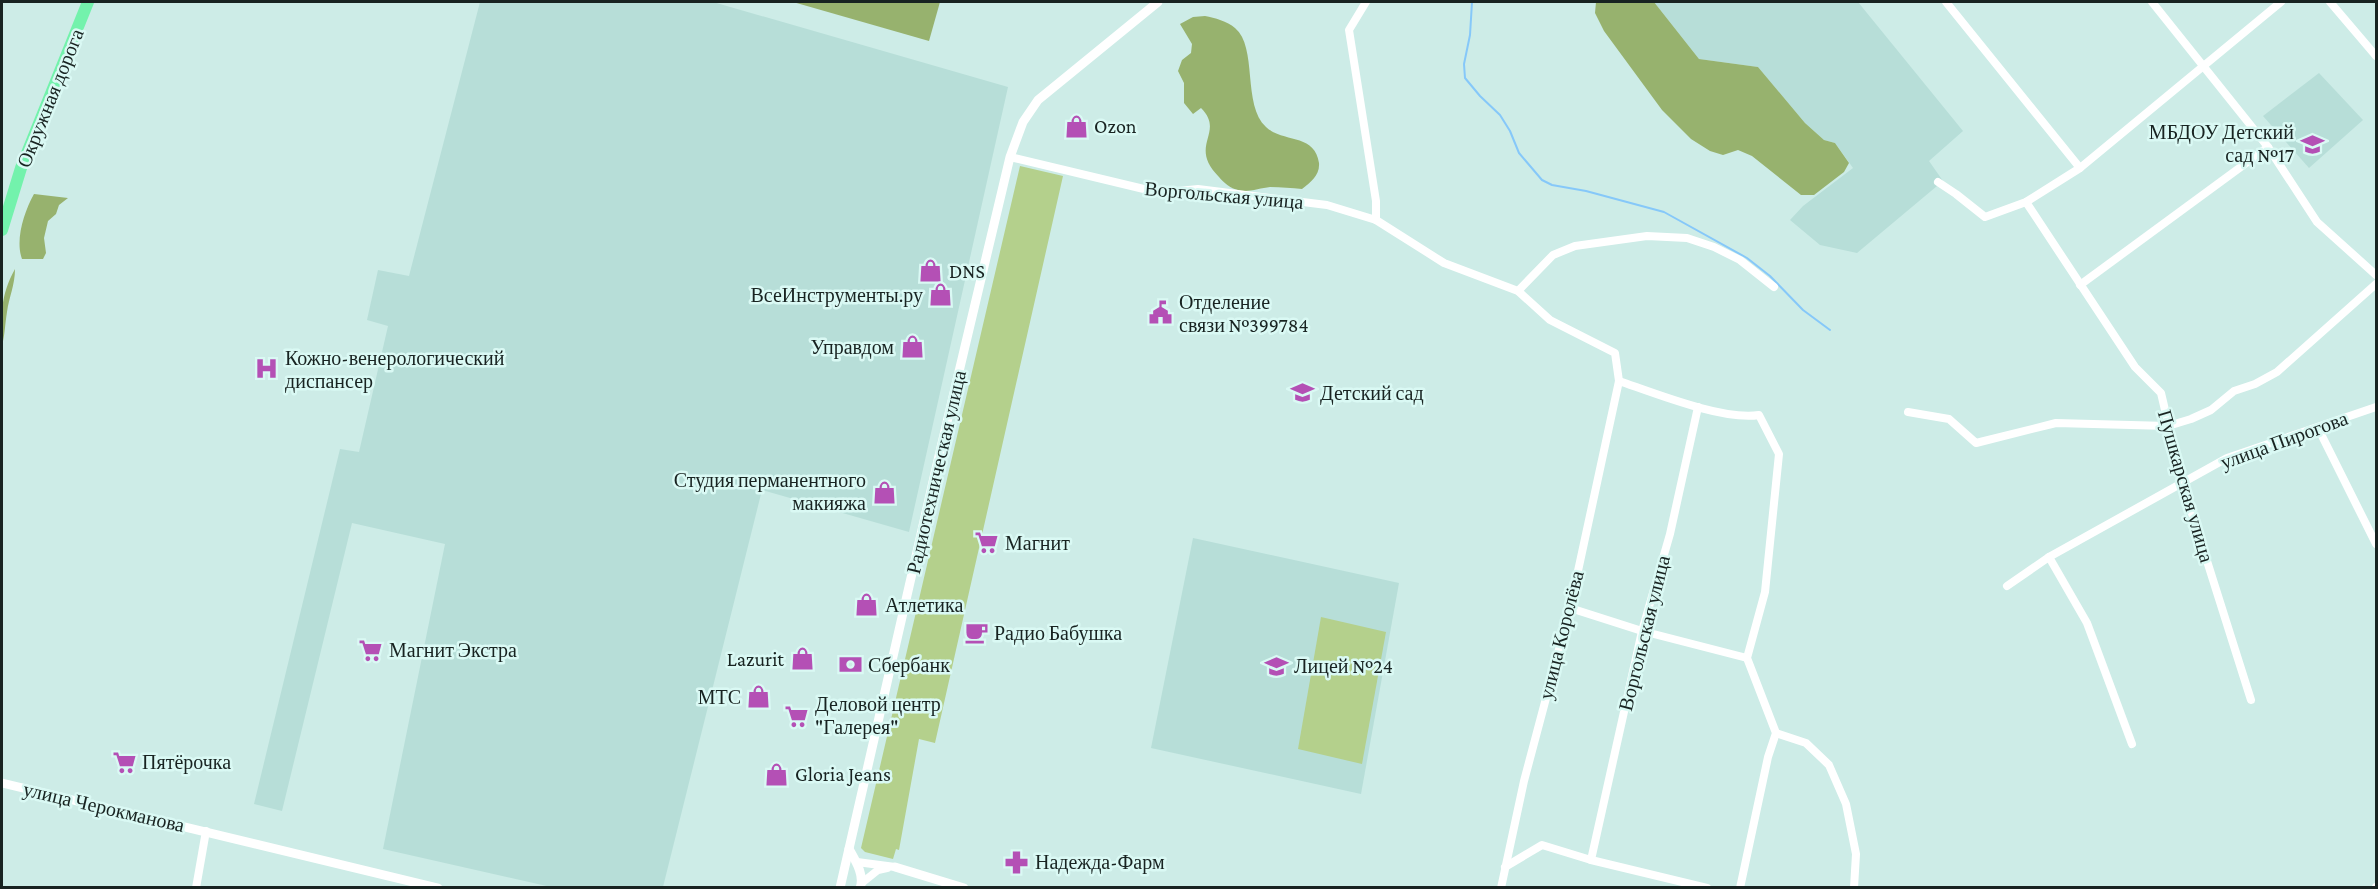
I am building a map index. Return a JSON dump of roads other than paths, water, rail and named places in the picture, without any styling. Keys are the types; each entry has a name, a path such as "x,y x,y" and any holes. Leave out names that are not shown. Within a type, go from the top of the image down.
{"highway":[{"name":"Окружная дорога","path":"2,230 21,168 88,2"}],"street":[{"name":"Радиотехническая улица","path":"840,888 940,450 1010,157 1023,122 1038,100 1158,2"},
{"path":"1366,2 1348,30 1376,201 1376,220"},
{"path":"1946,2 2080,168"},
{"path":"2152,2 2268,147 2317,222 2376,275"},
{"path":"1938,182 1985,218 2026,202 2080,168 2203,64 2281,2"},
{"path":"2330,2 2376,56"},
{"path":"2080,285 2268,147"},
{"name":"Воргольская улица","path":"1010,157 1148,190 1169,192 1198,189 1327,205 1376,220 1444,263 1518,291 1550,320 1615,353 1619,381"},
{"name":"Пушкарская улица","path":"2026,202 2135,367 2161,393 2182,482 2251,700"},
{"path":"1518,291 1552,255 1575,246 1647,236 1686,238 1714,247 1740,260 1774,287"},
{"path":"1908,412 1949,419 1976,443 2056,423 2168,426 2191,420 2211,410 2234,391 2255,384 2277,372 2376,284"},
{"path":"1619,381 1698,406 1748,417 1759,415 1779,454 1765,592 1747,658 1776,733 1740,888"},
{"name":"улица Королёва","path":"1501,888 1524,781 1570,608 1619,381"},
{"name":"Воргольская улица","path":"1591,860 1642,630 1670,534 1698,406"},
{"name":"улица Пирогова","path":"2007,586 2049,557 2227,458 2376,407"},
{"path":"2318,428 2376,544"},
{"path":"2049,557 2087,623 2132,744"},
{"path":"1570,608 1747,658"},
{"path":"1776,733 1806,743 1829,765 1846,804 1856,854 1854,888"},
{"name":"улица Черокманова","path":"2,783 438,888"},
{"name":"улица Черокманова","path":"196,888 206,831"},
{"path":"1505,867 1542,845 1591,860 1707,888"},
{"path":"849,849 857,862 861,886"},
{"path":"845,869 857,862 895,867 964,888"},
{"path":"861,886 878,870 895,867"}],"waterway":[{"path":"1472,2 1470,35 1464,64 1465,78 1500,115 1519,153 1542,180 1552,185 1586,191 1664,212 1747,258 1770,276 1803,310 1830,330"}],"place":[{"name":"Ozon","path":"1076,126"},
{"name":"МБДОУ Детский сад №17","path":"2312,144"},
{"name":"DNS","path":"931,271"},
{"name":"ВсеИнструменты.ру","path":"941,295"},
{"name":"Отделение связи №399784","path":"1161,313"},
{"name":"Управдом","path":"912,347"},
{"name":"Кожно-венерологический диспансер","path":"267,369"},
{"name":"Детский сад","path":"1302,393"},
{"name":"Студия перманентного макияжа","path":"884,492"},
{"name":"Магнит","path":"987,543"},
{"name":"Атлетика","path":"867,605"},
{"name":"Радио Бабушка","path":"976,633"},
{"name":"Магнит Экстра","path":"371,650"},
{"name":"Lazurit","path":"802,659"},
{"name":"Сбербанк","path":"850,665"},
{"name":"Лицей №24","path":"1276,666"},
{"name":"МТС","path":"759,697"},
{"name":"Деловой центр \"Галерея\"","path":"797,716"},
{"name":"Пятёрочка","path":"124,762"},
{"name":"Gloria Jeans","path":"777,774"},
{"name":"Надежда-Фарм","path":"1017,862"}]}
